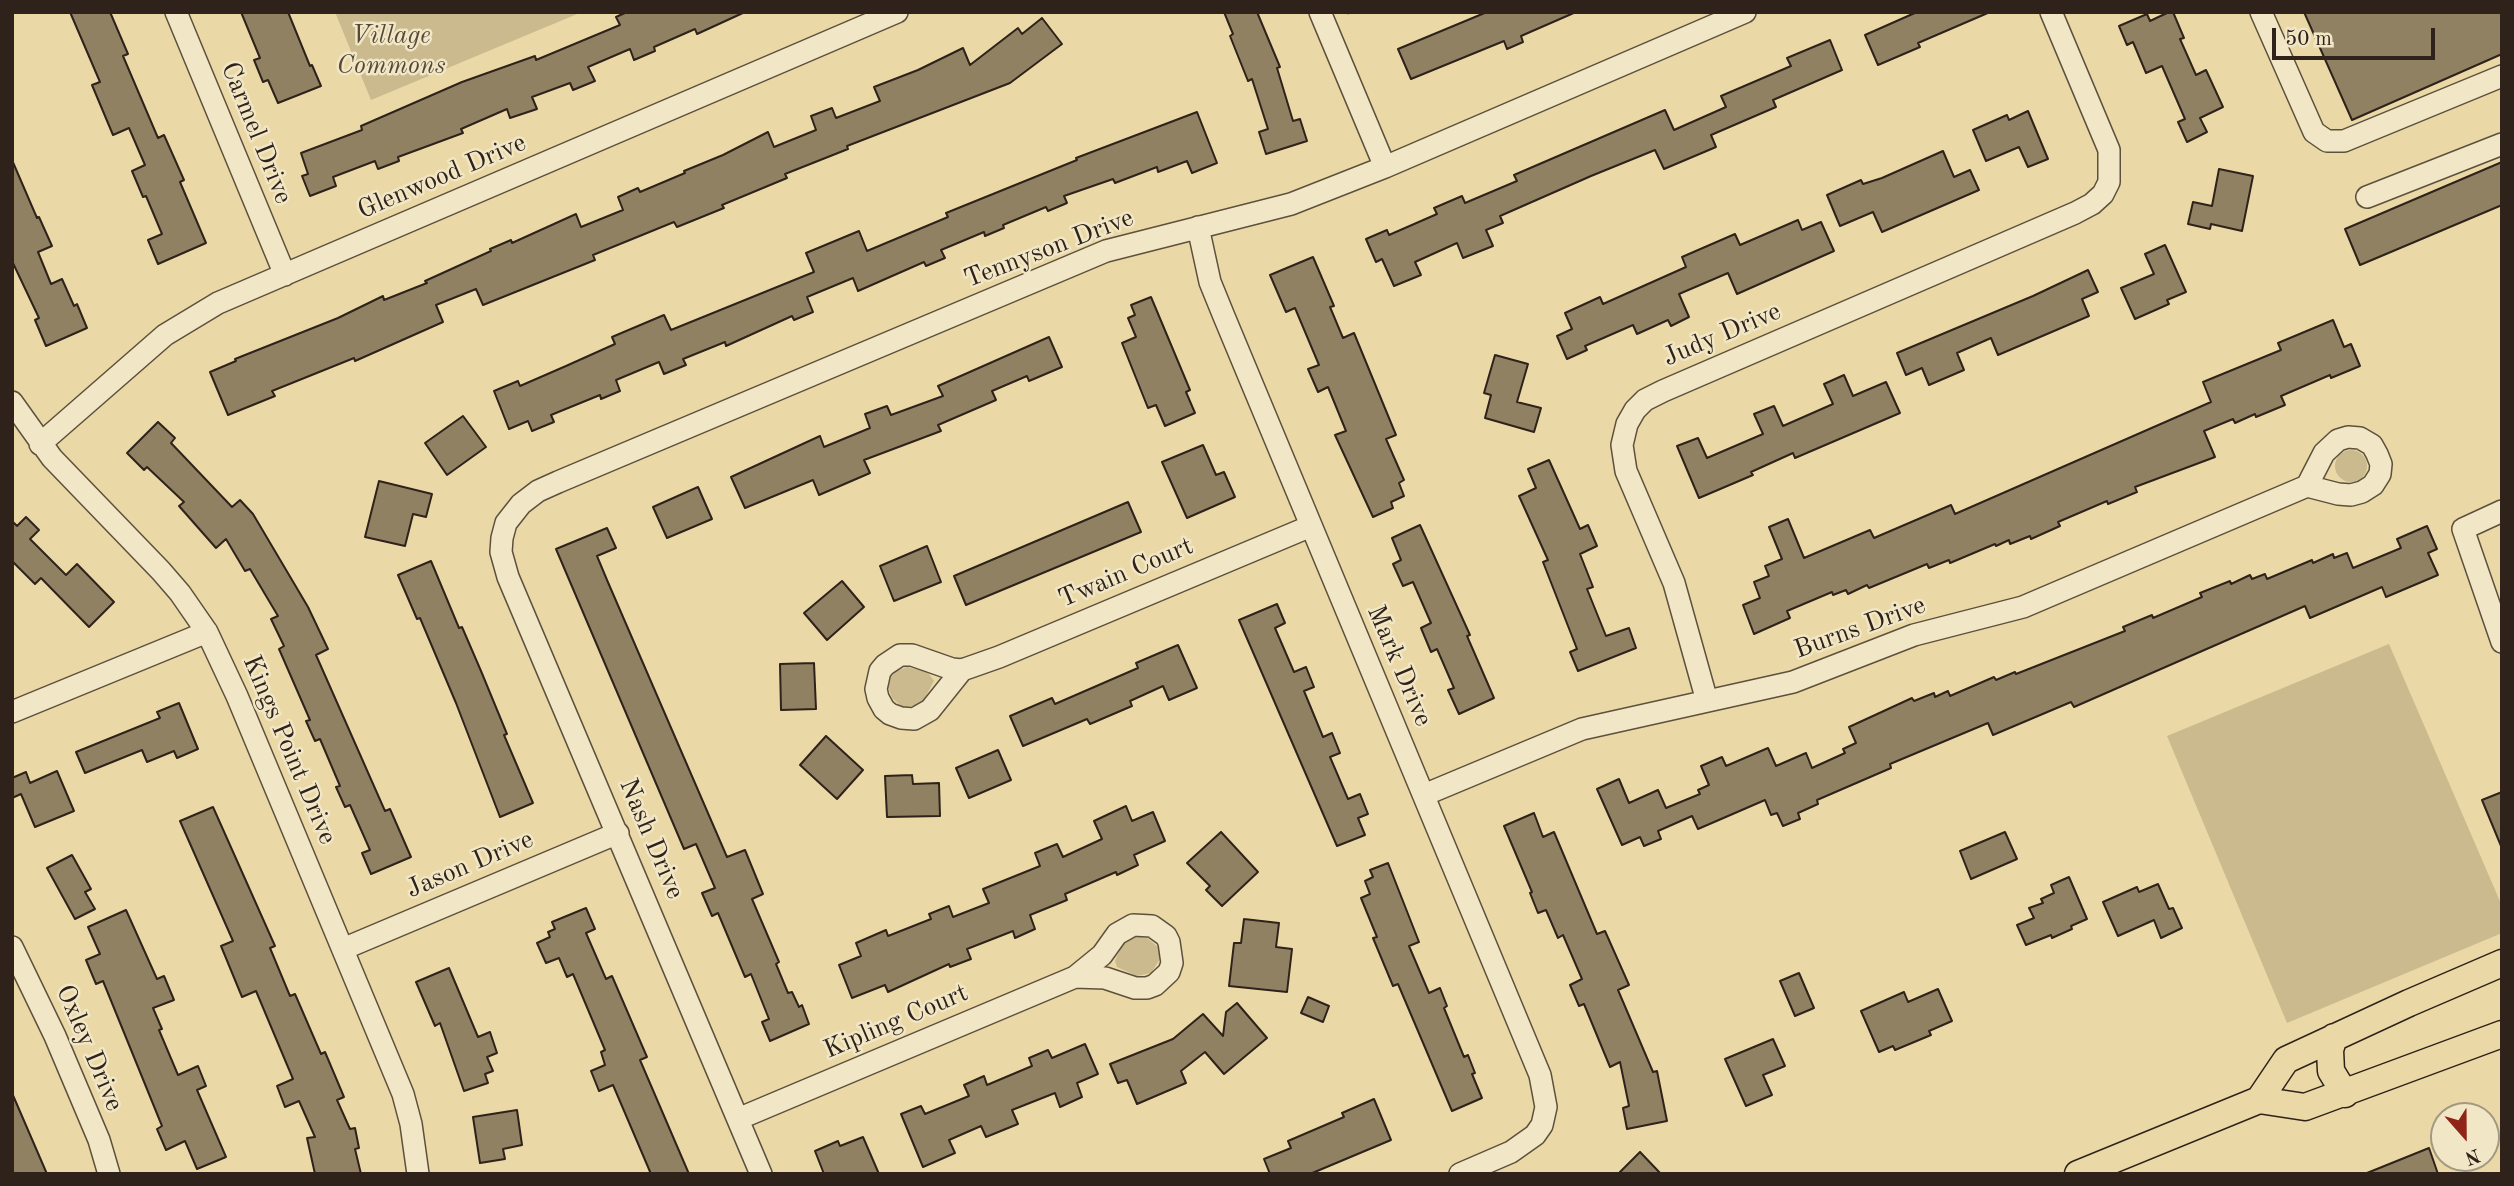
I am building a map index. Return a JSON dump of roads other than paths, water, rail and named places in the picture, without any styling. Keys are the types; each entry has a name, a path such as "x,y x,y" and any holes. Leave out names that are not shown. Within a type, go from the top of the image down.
{"main road":[{"path":"2259,1100 2286,1060 2502,963"},
{"path":"2078,1174 2259,1100 2305,1107 2502,1034"},
{"path":"2334,1037 2330,1050 2331,1071 2345,1094"}],"street":[{"name":"Carmel Drive","path":"176,12 285,275"},
{"name":"Glenwood Drive","path":"40,444 165,335 218,303 897,12"},
{"path":"1320,12 1385,167"},
{"name":"Tennyson Drive","path":"506,523 521,504 538,491 1106,251 1291,204 1385,167 1745,12"},
{"name":"Judy Drive","path":"1707,701 1674,583 1623,457 1623,433 1635,410 1645,400 2075,213 2103,194 2109,182 2109,150 2051,12"},
{"path":"2261,12 2314,132 2327,141 2344,141 2502,76"},
{"path":"2367,197 2502,144"},
{"name":"Mark Drive","path":"1198,228 1210,282 1540,1075 1546,1107 1542,1125 1535,1135 1511,1152 1460,1174"},
{"name":"Kings Point Drive","path":"12,402 40,444 161,571 207,632 242,709 403,1094 411,1124 418,1174"},
{"name":"Burns Drive","path":"1423,795 1583,729 1793,682 1914,635 2032,603 2307,486"},
{"path":"2502,511 2463,529 2502,642"},
{"name":"Nash Drive","path":"506,523 501,552 508,577 761,1174"},
{"name":"Twain Court","path":"962,670 1311,526"},
{"path":"12,712 207,632"},
{"name":"Jason Drive","path":"343,948 618,833"},
{"name":"Oxley Drive","path":"12,947 46,1017 99,1140 109,1174"},
{"name":"Kipling Court","path":"737,1119 1075,977"}],"park label":[{"name":"Village Commons","path":"391,51"}]}
